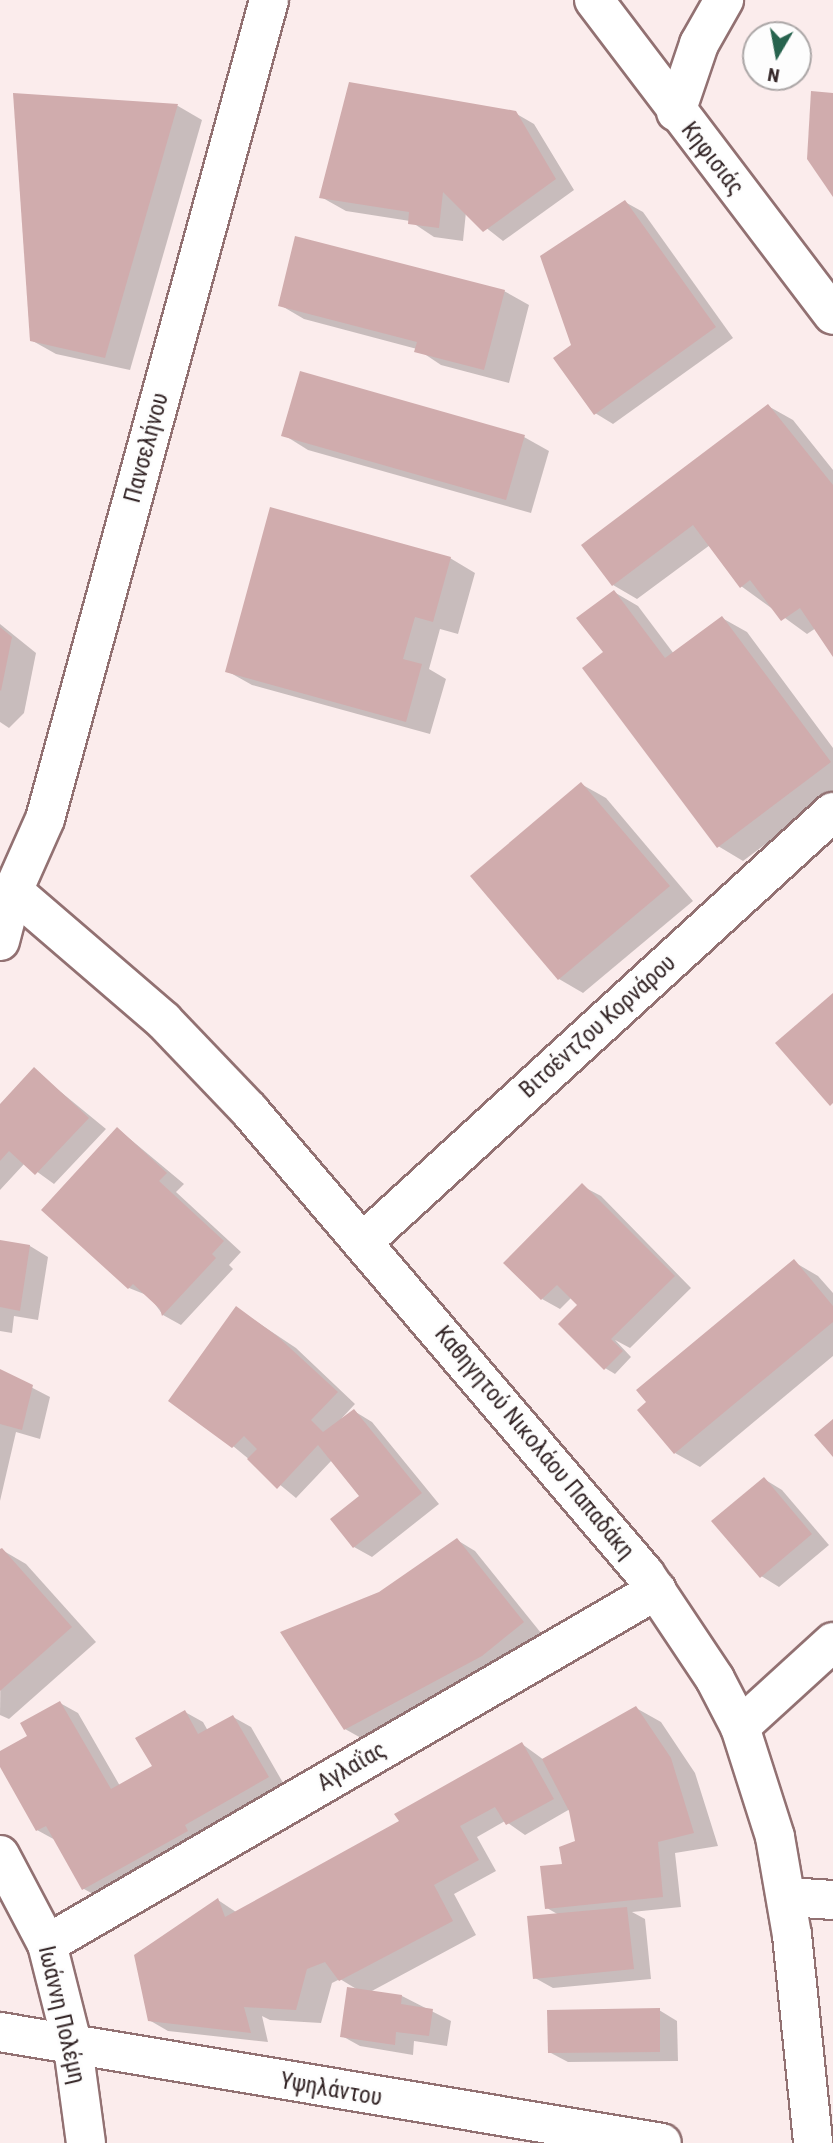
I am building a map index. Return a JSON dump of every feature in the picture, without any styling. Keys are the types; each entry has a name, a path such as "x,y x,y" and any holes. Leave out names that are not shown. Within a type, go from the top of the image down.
{"street":[{"name":"Πανσελήνου","path":"0,941 4,887 45,819 269,0"},
{"name":"Κηφισιάς","path":"594,0 676,112 833,315"},
{"path":"676,112 699,44 724,0"},
{"name":"Βιτσέντζου Κορνάρου","path":"363,1242 833,812"},
{"name":"Καθηγητού Νικολάου Παπαδάκη","path":"4,887 164,1021 363,1242 657,1590 715,1679 740,1727 759,1778 787,1897 813,2143"},
{"name":"Αγλαΐας","path":"47,1944 657,1590"},
{"path":"740,1727 833,1642"},
{"name":"Ιωάννη Πολέμη","path":"0,1855 47,1944 73,2047 86,2143"},
{"path":"787,1897 833,1900"},
{"name":"Υψηλάντου","path":"0,2032 73,2047 662,2143"}],"building":[{"path":"349,82 516,111 556,179 483,232 443,192 439,228 408,224 409,212 319,198"},
{"path":"811,91 833,93 833,197 807,159"},
{"path":"13,93 178,104 105,358 30,341"},
{"path":"625,200 716,327 594,415 553,358 571,345 540,256"},
{"path":"295,236 505,290 484,370 414,352 417,342 278,306"},
{"path":"300,371 525,435 506,500 281,436"},
{"path":"768,404 833,485 833,657 800,608 781,621 750,580 740,588 693,525 612,586 581,545"},
{"path":"270,507 451,557 433,622 415,617 403,659 422,664 406,722 225,672"},
{"path":"614,590 665,658 722,616 831,762 717,848 582,668 603,652 576,618"},
{"path":"0,627 12,637 1,691 0,690"},
{"path":"581,782 670,886 558,980 470,876"},
{"path":"833,993 833,1103 830,1106 775,1043"},
{"path":"34,1067 89,1118 35,1175 9,1151 0,1161 0,1104"},
{"path":"117,1127 167,1173 159,1181 224,1241 212,1254 216,1258 162,1316 160,1309 133,1284 128,1289 41,1210"},
{"path":"582,1183 675,1276 611,1339 623,1351 604,1370 558,1324 577,1305 557,1285 541,1300 503,1263"},
{"path":"0,1240 30,1245 20,1311 0,1307"},
{"path":"794,1259 833,1306 833,1322 674,1454 637,1410 646,1402 636,1390"},
{"path":"236,1306 277,1336 338,1392 311,1420 323,1432 354,1409 422,1493 353,1548 330,1519 359,1496 318,1445 277,1489 247,1459 257,1449 244,1436 232,1448 168,1401"},
{"path":"0,1369 33,1385 22,1430 0,1424"},
{"path":"833,1419 833,1457 814,1435"},
{"path":"764,1477 812,1534 760,1578 711,1521"},
{"path":"457,1538 524,1622 482,1656 344,1730 280,1632 379,1592"},
{"path":"2,1548 72,1627 0,1691 0,1549"},
{"path":"60,1701 111,1789 152,1766 135,1738 185,1710 198,1734 233,1715 269,1777 185,1825 188,1831 82,1890 46,1826 36,1831 0,1767 0,1751 27,1736 20,1723"},
{"path":"636,1706 671,1758 694,1833 658,1842 663,1897 545,1909 540,1866 562,1864 559,1847 575,1841 569,1811 542,1759"},
{"path":"522,1742 554,1799 506,1825 495,1807 460,1826 479,1860 434,1885 453,1921 339,1981 325,1962 307,1969 296,2010 244,2007 251,2033 148,2021 134,1955 218,1898 225,1917 399,1821 394,1814"},
{"path":"627,1907 634,1969 533,1979 527,1916"},
{"path":"347,1987 402,1995 401,2004 433,2009 429,2036 396,2032 395,2045 340,2037"},
{"path":"660,2008 660,2052 548,2053 547,2010"}]}
